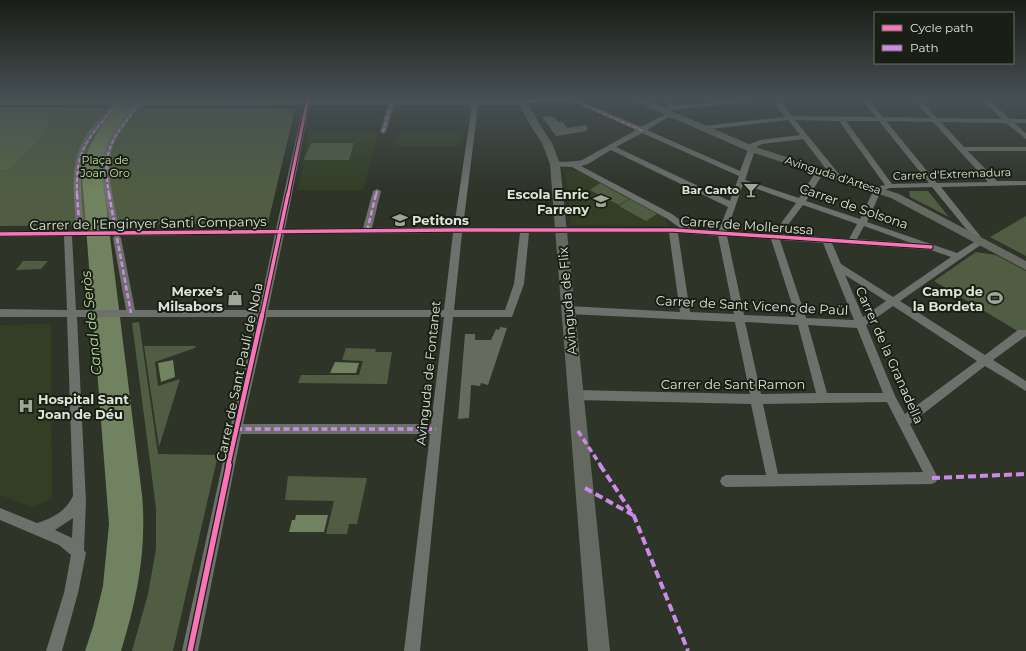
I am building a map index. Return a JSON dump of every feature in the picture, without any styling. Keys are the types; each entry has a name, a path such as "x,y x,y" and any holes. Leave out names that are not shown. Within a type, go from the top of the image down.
{"main road":[{"name":"Avinguda de Flix","path":"537,128 547,143 555,164 599,651"},
{"name":"Avinguda d'Artesa","path":"704,128 752,149 878,190 906,201 1026,266"}],"street":[{"path":"80,234 77,174 78,162 83,148 95,128"},
{"path":"122,128 111,143 106,159 107,179 131,313"},
{"name":"Carrer de Sant Paulí de Nola","path":"190,651 236,429 263,314 279,231 302,128"},
{"name":"Avinguda de Fontanet","path":"412,651 458,230 472,128"},
{"name":"Carrer de Solsona","path":"638,128 742,178 801,202 958,256"},
{"path":"555,164 574,165 586,162 646,128"},
{"path":"798,128 836,176"},
{"path":"848,128 890,186"},
{"path":"889,128 981,242"},
{"path":"943,128 995,184"},
{"path":"1017,128 1026,137"},
{"path":"726,481 773,481 722,234 753,146 760,142 805,137"},
{"path":"612,148 732,206"},
{"path":"962,149 1026,149"},
{"path":"574,165 669,216 690,230"},
{"path":"820,172 801,202 775,237 802,320 823,398"},
{"name":"Carrer d'Extremadura","path":"878,190 890,186 1026,183"},
{"path":"367,231 377,190"},
{"path":"851,242 878,190"},
{"path":"952,226 964,221"},
{"path":"0,313 509,314 519,284 525,230"},
{"name":"Carrer de l'Enginyer Santi Companys","path":"0,234 561,230"},
{"name":"Carrer de Mollerussa","path":"561,230 690,230 722,234 932,247"},
{"path":"673,230 685,315"},
{"path":"54,651 72,593 78,553 80,494 68,234"},
{"name":"Carrer de la Granadella","path":"773,481 932,478 890,397 827,241"},
{"name":"Carrer de Sant Vicenç de Paül","path":"568,310 802,320 860,324 958,256 981,242"},
{"path":"836,265 1026,387"},
{"path":"904,422 1022,333"},
{"name":"Carrer de Sant Ramon","path":"576,395 756,399 890,397"},
{"path":"236,429 436,429"},
{"path":"38,529 50,526 69,514 76,506 80,494"},
{"path":"0,514 64,540 78,553"}],"shaded area":[{"path":"0,128 47,128 44,135 8,169 0,169"},
{"path":"100,128 117,128 106,151 102,172 142,495 143,515 142,555 136,593 121,651 85,651 93,627 103,586 109,524 82,176 87,153"},
{"path":"308,133 379,133 363,190 297,190 301,174 305,166 302,166"},
{"path":"398,133 461,133 459,146 394,146"},
{"name":"Escola Enric Farreny","path":"565,171 579,171 665,217 667,226 571,225"},
{"name":"Hospital Sant Joan de Déu","path":"51,324 52,499 32,507 0,495 0,325"},
{"path":"173,360 175,377 161,382 158,363"},
{"path":"335,362 359,363 356,373 330,373"},
{"path":"296,515 328,515 324,532 289,532 292,520 295,520"}],"green space":[{"name":"Plaça de Joan Oro","path":"0,128 290,128 268,223 0,226"},
{"path":"311,143 354,143 349,160 304,160"},
{"path":"600,183 629,199 619,205 590,190"},
{"path":"909,191 928,191 949,217 910,197"},
{"path":"630,199 657,214 646,221 619,206"},
{"path":"1026,216 1026,256 990,237"},
{"name":"Camp de la Bordeta","path":"976,252 996,255 1026,271 1026,336 934,281"},
{"path":"23,261 48,261 41,269 16,270"},
{"path":"139,322 158,454 218,455 173,651 132,651 148,594 156,549 156,508 132,323"},
{"path":"144,346 196,346 195,348 155,362 158,386 180,379 159,447"},
{"path":"346,348 376,349 375,352 392,352 387,384 298,383 301,375 359,375 363,361 342,360"},
{"path":"288,476 367,478 357,524 349,524 347,534 326,534 334,501 285,500"}],"building":[{"path":"550,128 587,128 587,131 556,136"},
{"path":"500,327 507,328 488,385 481,383 480,386 471,385 469,418 458,419 465,334 475,334 475,340 491,340 496,329 499,330"}],"marked path":[{"path":"80,234 77,196 77,170 83,146 96,128"},
{"path":"115,227 107,185 106,162 111,143 120,128"},
{"path":"637,128 643,131"},
{"path":"367,231 377,191"},
{"path":"117,238 131,313"},
{"path":"236,429 436,429"},
{"path":"578,431 634,516 688,651"},
{"path":"932,478 1026,474"},
{"path":"585,488 633,515"}],"cycle path":[{"path":"190,651 236,429 262,317 302,128"},
{"path":"0,234 454,230 673,230 931,247"}],"place":[{"name":"Bar Canto","path":"751,190"},
{"name":"Escola Enric Farreny","path":"601,201"},
{"name":"Petitons","path":"400,220"},
{"name":"Merxe's Milsabors","path":"235,298"},
{"name":"Camp de la Bordeta","path":"995,298"},
{"name":"Hospital Sant Joan de Déu","path":"26,406"}],"water label":[{"name":"Canal de Seròs","path":"91,323"}]}
